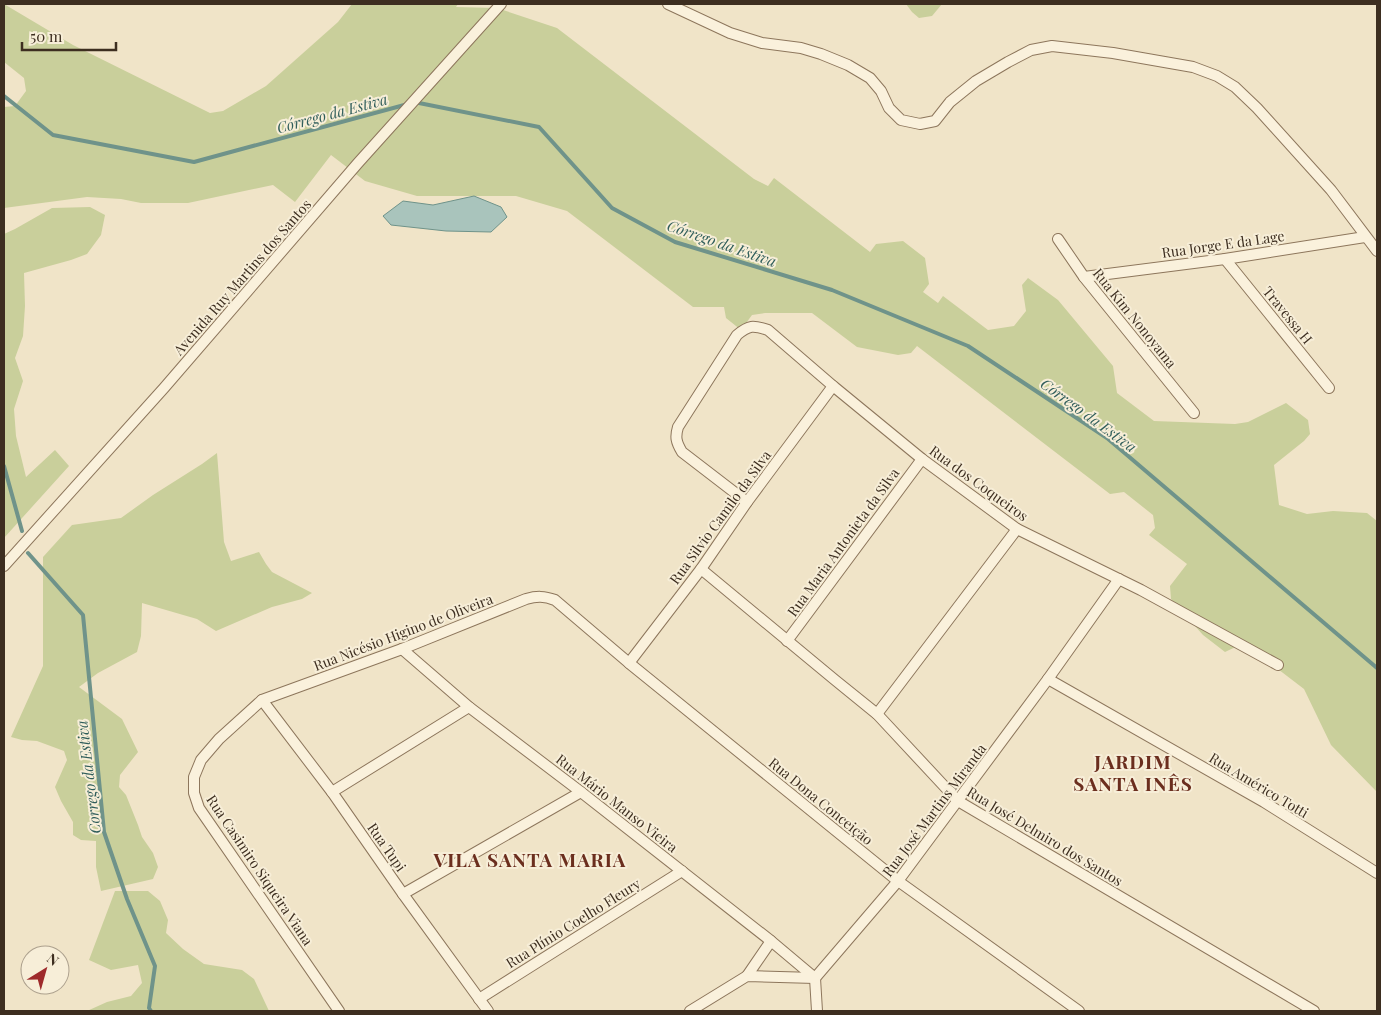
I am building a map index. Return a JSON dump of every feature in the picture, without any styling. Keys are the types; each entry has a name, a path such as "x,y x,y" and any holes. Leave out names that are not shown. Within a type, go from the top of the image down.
{"street":[{"name":"Avenida Ruy Martins dos Santos","path":"4,566 164,388 358,163 501,4"},
{"path":"668,4 730,34 762,43 801,48 848,64 870,78 882,91 889,108 901,120 920,124 935,121 950,102 976,81 1030,50 1052,46 1193,67 1217,76 1235,87 1257,108 1331,190 1377,251"},
{"name":"Rua Jorge E da Lage","path":"1084,277 1225,259 1365,237"},
{"name":"Rua Kim Nonoyama","path":"1058,239 1084,277 1194,413"},
{"name":"Travessa H","path":"1225,259 1329,388"},
{"name":"Rua dos Coqueiros","path":"747,502 682,452 675,436 678,426 737,336 744,329 751,326 768,330 922,459 1017,529 1119,579 1278,665"},
{"name":"Rua Silvio Camilo da Silva","path":"629,663 701,568 747,502 833,386"},
{"name":"Rua Maria Antonieta da Silva","path":"787,641 922,459"},
{"path":"877,714 1017,529"},
{"name":"Rua José Delmiro dos Santos","path":"701,568 877,714 958,801 1314,1011"},
{"name":"Rua José Martins Miranda","path":"815,978 898,881 1048,679 1119,579"},
{"name":"Rua Nicésio Higino de Oliveira","path":"262,700 402,649 526,599 546,596 555,600"},
{"name":"Rua Dona Conceição","path":"555,600 629,663 898,881 1079,1011"},
{"name":"Rua Mário Manso Vieira","path":"402,649 469,707 682,871 815,978"},
{"name":"Rua Américo Totti","path":"1048,679 1264,802 1377,873"},
{"name":"Rua Tupi","path":"262,700 332,792 488,1011"},
{"name":"Rua Casimiro Siqueira Viana","path":"262,700 220,739 201,760 194,777 194,793 199,808 340,1011"},
{"path":"332,792 469,707"},
{"path":"403,894 581,792"},
{"name":"Rua Plínio Coelho Fleury","path":"479,999 682,871"},
{"path":"690,1011 747,976 771,941"},
{"path":"747,976 815,978 817,1011"}],"green space":[{"path":"4,4 73,45 210,113 223,111 266,86 338,22 352,4 458,4 456,7 497,8 557,28 754,179 768,186 774,178 870,252 876,244 903,241 925,258 929,284 923,292 938,303 943,296 988,330 1014,326 1026,311 1022,285 1028,278 1058,300 1113,366 1117,393 1154,421 1235,424 1248,422 1286,403 1308,420 1310,434 1274,465 1279,505 1307,514 1333,511 1367,513 1377,521 1377,792 1331,745 1304,689 1244,643 1225,652 1203,635 1171,599 1170,586 1187,564 1149,535 1155,528 1153,515 1124,492 1110,494 917,346 911,353 898,355 857,347 812,313 765,313 752,315 741,330 726,318 724,307 693,307 567,211 516,196 417,196 365,181 331,155 295,202 273,185 188,203 141,203 121,199 87,197 4,208 4,107 15,106 26,91 24,78 4,62"},
{"path":"906,4 942,4 932,16 919,18"},
{"path":"90,207 105,215 101,235 87,254 24,273 25,306 23,336 15,358 23,381 14,409 16,436 26,477 55,450 69,466 4,538 4,234 52,208"},
{"path":"217,453 224,542 231,561 259,552 272,572 312,593 302,599 272,607 216,631 197,619 142,603 141,636 137,652 98,673 79,687 122,719 138,752 120,775 119,787 126,795 142,837 153,853 158,867 153,879 101,891 96,867 96,841 81,840 73,835 73,822 55,787 67,760 64,751 37,741 11,737 43,666 43,557 72,525 121,518"},
{"path":"115,891 148,891 160,901 168,920 166,933 183,949 204,964 242,970 254,979 269,1011 87,1011 107,1002 131,996 142,983 138,965 111,970 89,960"}],"water":[{"path":"474,196 501,207 507,217 491,232 446,231 391,225 383,216 403,201 433,205"}],"waterway":[{"name":"Córrego da Estiva","path":"4,96 53,135 194,162 408,104"},
{"name":"Córrego da Estiva","path":"414,102 539,127 612,208 675,242 832,290 968,346 1107,438 1377,668"},
{"name":"Corrego da Estiva","path":"4,466 22,531"},
{"name":"Corrego da Estiva","path":"28,553 83,615 104,832 127,899 155,966 149,1008 151,1011"}],"district":[{"name":"JARDIM SANTA INÊS","path":"1133,772"},
{"name":"VILA SANTA MARIA","path":"530,859"}]}
